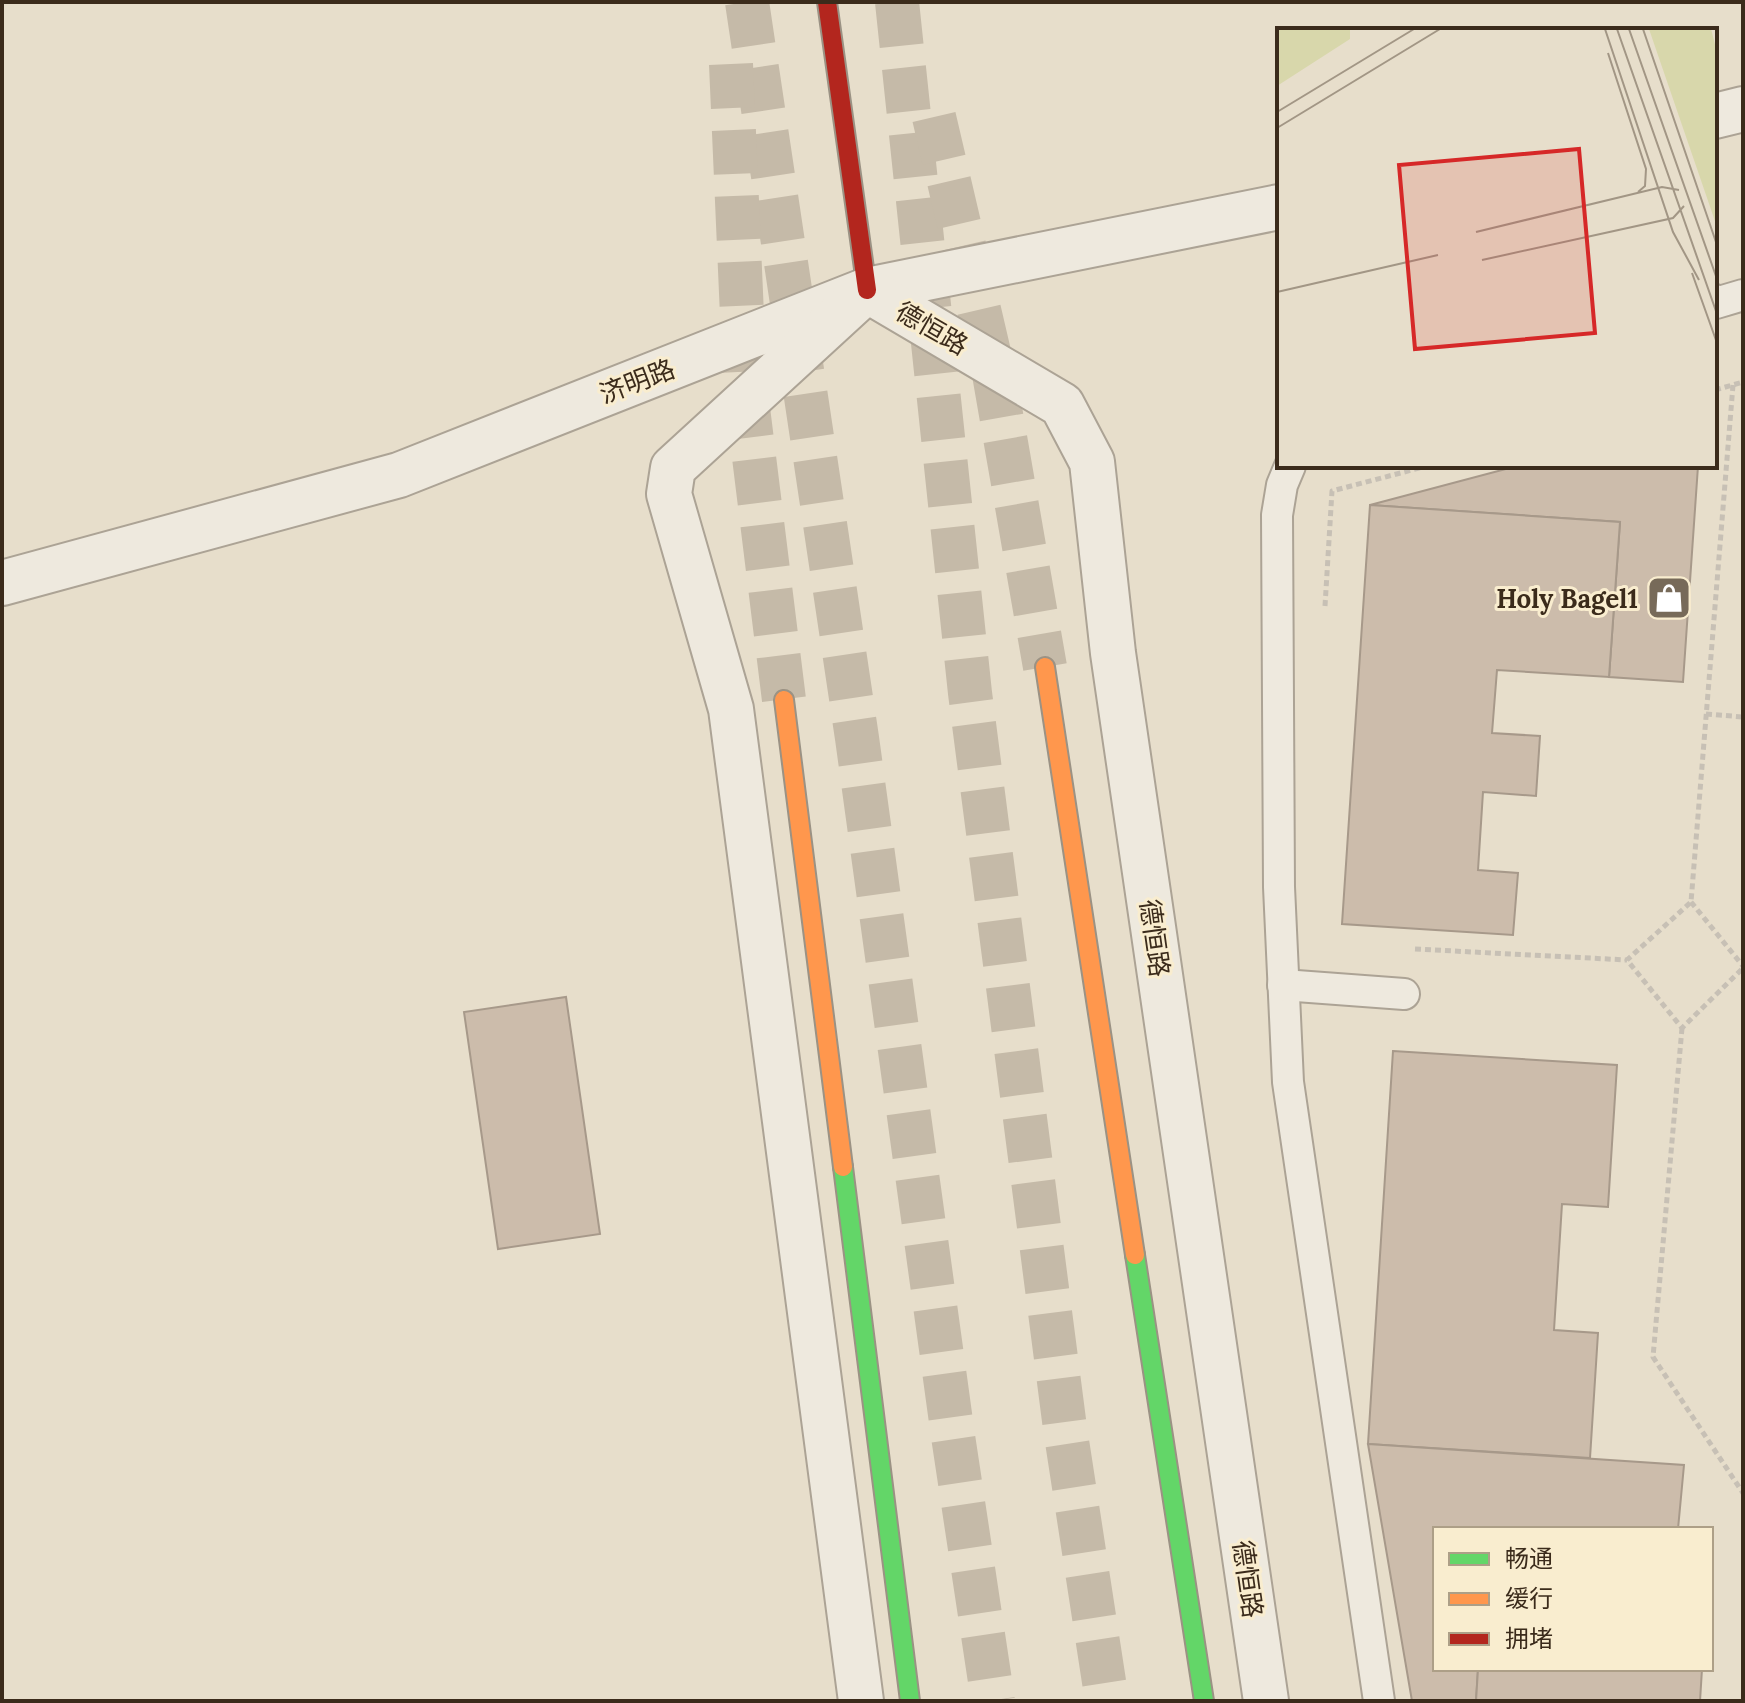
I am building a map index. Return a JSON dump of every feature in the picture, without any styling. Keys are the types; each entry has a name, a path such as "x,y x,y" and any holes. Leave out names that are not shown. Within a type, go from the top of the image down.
{"main road":[{"name":"德恒路","path":"827,2 867,290"},
{"path":"1045,667 1204,1701"},
{"path":"784,700 910,1701"}],"street":[{"path":"1717,116 1743,109"},
{"name":"济明路","path":"2,583 399,475 867,290 1277,207"},
{"name":"德恒路","path":"861,1701 731,709 669,494 673,468 867,290 1062,405 1092,462 1113,653 1266,1701"}],"lane":[{"path":"1717,302 1743,295"},
{"path":"1289,468 1282,485 1277,515 1278,872 1288,1082 1379,1701"},
{"path":"1283,985 1404,994"}],"path":[{"path":"1717,389 1743,382"},
{"path":"1733,385 1691,902 1743,967 1682,1028 1653,1357 1743,1493"},
{"path":"1325,617 1332,491 1419,468"},
{"path":"1706,714 1743,717"},
{"path":"1403,948 1627,960 1691,902"},
{"path":"1627,960 1682,1028"}],"building":[{"path":"1509,468 1698,468 1683,682 1609,677 1620,522 1370,505"},
{"path":"1370,505 1620,522 1609,677 1497,670 1492,733 1540,736 1536,796 1483,792 1478,870 1518,873 1513,935 1342,924"},
{"path":"566,997 600,1234 498,1249 464,1012"},
{"path":"1393,1051 1617,1065 1608,1207 1562,1204 1554,1330 1598,1333 1590,1458 1368,1444"},
{"path":"1368,1444 1684,1465 1678,1527 1433,1527 1433,1671 1478,1671 1476,1701 1412,1701"},
{"path":"1478,1671 1702,1671 1700,1701 1476,1701"}],"tunnel":[{"path":"747,2 857,738 953,1436 993,1701"},
{"path":"897,2 970,693 1065,1428 1107,1701"},
{"path":"731,64 745,384 784,700"},
{"path":"934,117 994,374 1045,667"}],"traffic: fast":[{"path":"843,1167 910,1701"},
{"path":"1135,1255 1204,1701"}],"traffic: slow":[{"path":"1045,667 1135,1255"},
{"path":"784,700 843,1167"}],"traffic: jam":[{"path":"827,2 867,290"}],"place":[{"name":"Holy Bagel1","path":"1669,598"}]}
